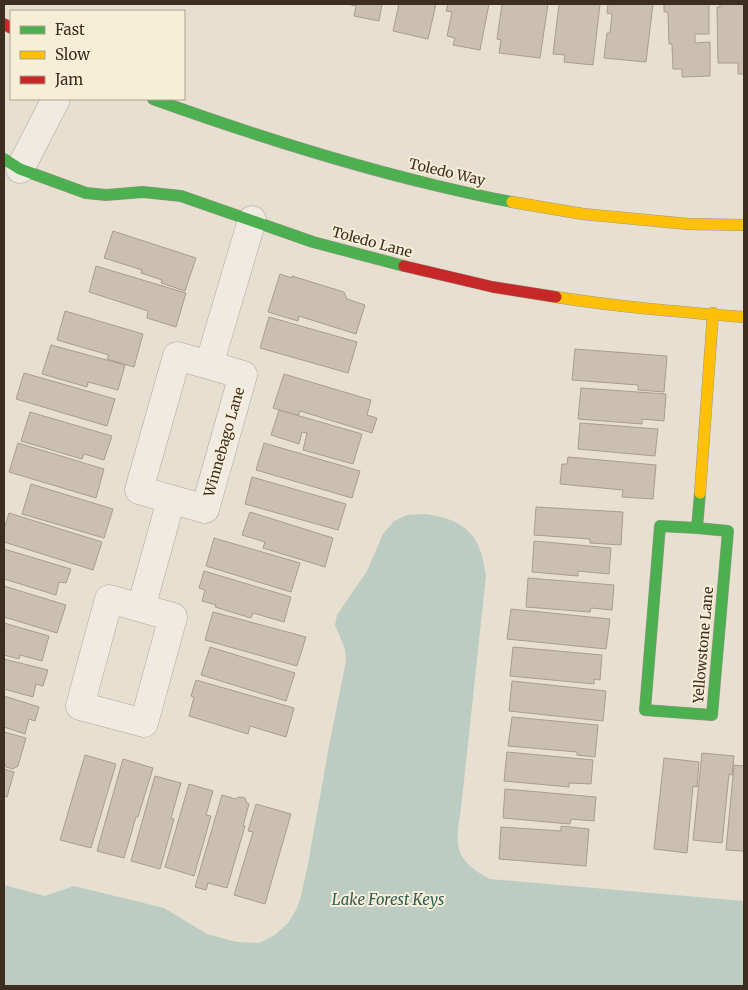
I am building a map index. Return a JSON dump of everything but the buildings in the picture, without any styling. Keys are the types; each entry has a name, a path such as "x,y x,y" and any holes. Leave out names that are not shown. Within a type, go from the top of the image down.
{"street":[{"path":"12,164 55,100"},
{"name":"Toledo Way","path":"155,100 320,155 495,199 583,214 688,224 744,225"},
{"name":"Toledo Lane","path":"12,164 86,193 106,195 143,192 180,196 313,242 493,288 588,302 744,317"},
{"path":"209,365 252,220"},
{"path":"697,528 713,314"},
{"name":"Winnebago Lane","path":"177,356 209,365 243,375 205,509 138,490 177,356"},
{"path":"141,608 171,500"},
{"name":"Yellowstone Lane","path":"660,526 697,528 728,531 712,715 645,710 660,526"},
{"path":"109,600 141,608 173,617 144,723 80,706 109,600"}],"water":[{"name":"Lake Forest Keys","path":"425,514 454,522 466,529 480,549 486,576 458,833 458,843 464,859 478,872 490,879 744,901 744,986 4,986 4,885 45,896 74,886 164,908 207,934 237,942 259,943 275,935 288,923 296,910 301,896 346,661 345,649 335,625 337,615 367,571 383,534 394,521 407,515"}],"traffic: fast":[{"path":"156,100 257,135 327,156 434,185 512,202"},
{"path":"4,159 20,169 86,193 106,195 143,192 181,196 313,242 404,266"},
{"path":"697,528 660,526 645,710 712,715 728,531 697,528 700,493"}],"traffic: slow":[{"path":"512,202 583,214 688,224 744,225"},
{"path":"556,297 579,301 744,317"},
{"path":"700,493 713,313"}],"traffic: jam":[{"path":"4,24 10,27"},
{"path":"404,266 493,287 556,297"}]}
